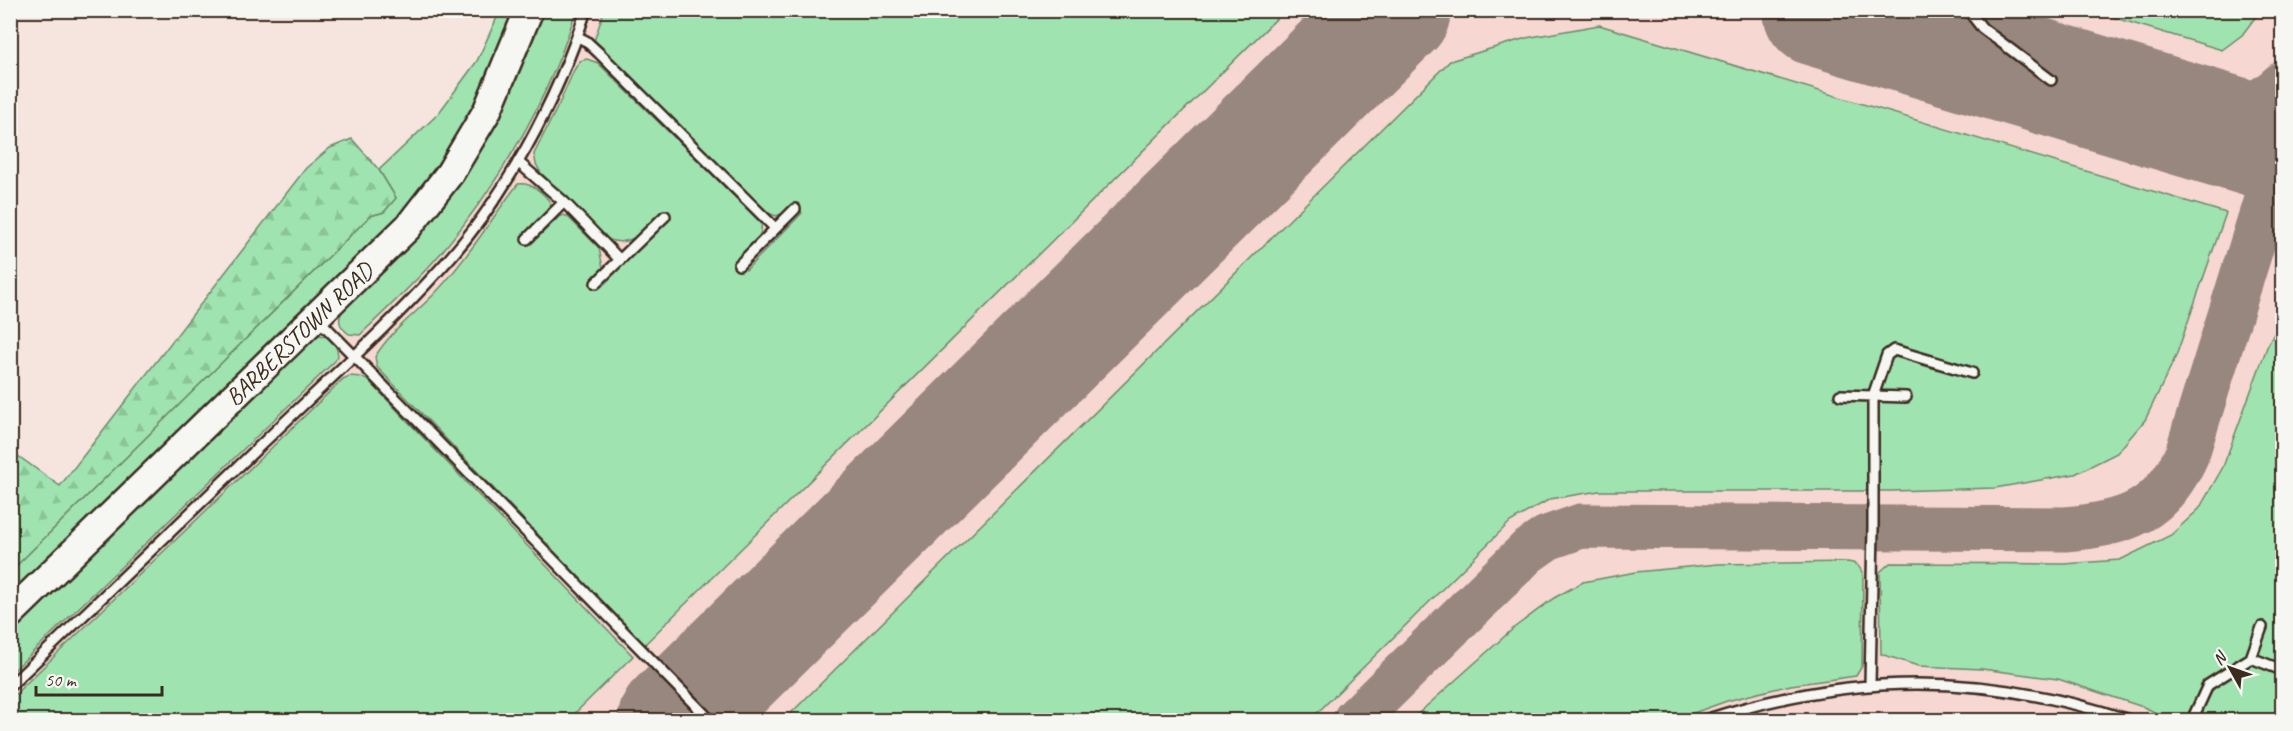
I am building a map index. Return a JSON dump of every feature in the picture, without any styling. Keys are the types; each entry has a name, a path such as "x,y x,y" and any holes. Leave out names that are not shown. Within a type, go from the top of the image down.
{"main road":[{"name":"BARBERSTOWN ROAD","path":"10,614 317,318 408,227 450,172 487,111 529,10"}],"lane":[{"path":"10,686 441,269 518,162 552,99 578,37 586,10"},
{"path":"1968,10 1982,28 2051,80"},
{"path":"578,37 599,53 775,228"},
{"path":"518,162 564,202 620,260"},
{"path":"526,239 564,202"},
{"path":"739,265 795,209"},
{"path":"596,283 665,216"},
{"path":"317,318 710,720"},
{"path":"1870,685 1873,396 1887,355 1894,350 1972,373"},
{"path":"1840,395 1906,397"},
{"path":"2192,720 2208,685 2251,658 2262,627"},
{"path":"2251,658 2283,670"},
{"path":"1704,720 1744,707 1801,695 1870,685 1938,684 2009,690 2085,706 2129,720"}],"shaded area":[{"path":"559,11 2282,11 2282,720 11,720 11,654 366,311"}],"green space":[{"path":"1274,10 1278,17 644,645 377,367 375,357 381,348 449,278 518,184 528,185 538,190 552,205 523,237 531,244 559,217 564,215 568,217 599,248 603,268 593,280 599,287 668,219 662,213 644,231 631,239 616,241 607,239 541,173 534,154 580,61 587,59 598,63 761,222 758,239 737,261 746,270 802,213 794,205 776,216 768,213 594,41 604,11"},
{"path":"2260,10 2242,35 2222,50 2092,11"},
{"path":"500,11 516,11 477,97 440,161 389,227 367,252 26,582 11,585 11,571 370,216 384,212 396,198 379,170 438,114 477,61"},
{"path":"540,11 576,11 552,76 537,108 503,168 463,226 412,285 360,335 349,334 340,322 344,308 410,240"},
{"path":"1599,25 2226,213 2176,356 2145,420 2117,453 2075,474 1995,488 1891,491 1599,491 1550,499 1510,522 1310,720 784,720 1450,61 1526,38"},
{"path":"352,139 379,170 396,198 384,212 370,216 11,571 11,451 60,486 306,168 330,148"},
{"path":"2282,318 2282,720 2171,720 2146,708 2058,679 1982,669 1918,666 1881,654 1880,572 1890,563 2064,564 2120,560 2171,535 2199,509 2223,467 2267,347"},
{"path":"320,335 331,339 335,345 338,356 335,361 11,673 11,626 310,338"},
{"path":"350,376 361,377 369,381 633,656 568,720 11,720 11,698 343,379"},
{"path":"1847,562 1858,566 1863,575 1862,666 1856,676 1791,685 1727,701 1674,720 1411,720 1515,627 1554,598 1583,582 1636,572 1718,564"}],"taxiway":[{"path":"2149,109 2203,115 2236,111 2267,97 2282,84"},
{"path":"1355,720 1527,552 1547,538 1581,526 2065,529 2106,523 2139,512 2165,490 2177,474 2187,454 2282,148"}],"runway":[{"path":"675,720 1394,10"},
{"path":"1820,10 2282,148"}]}
